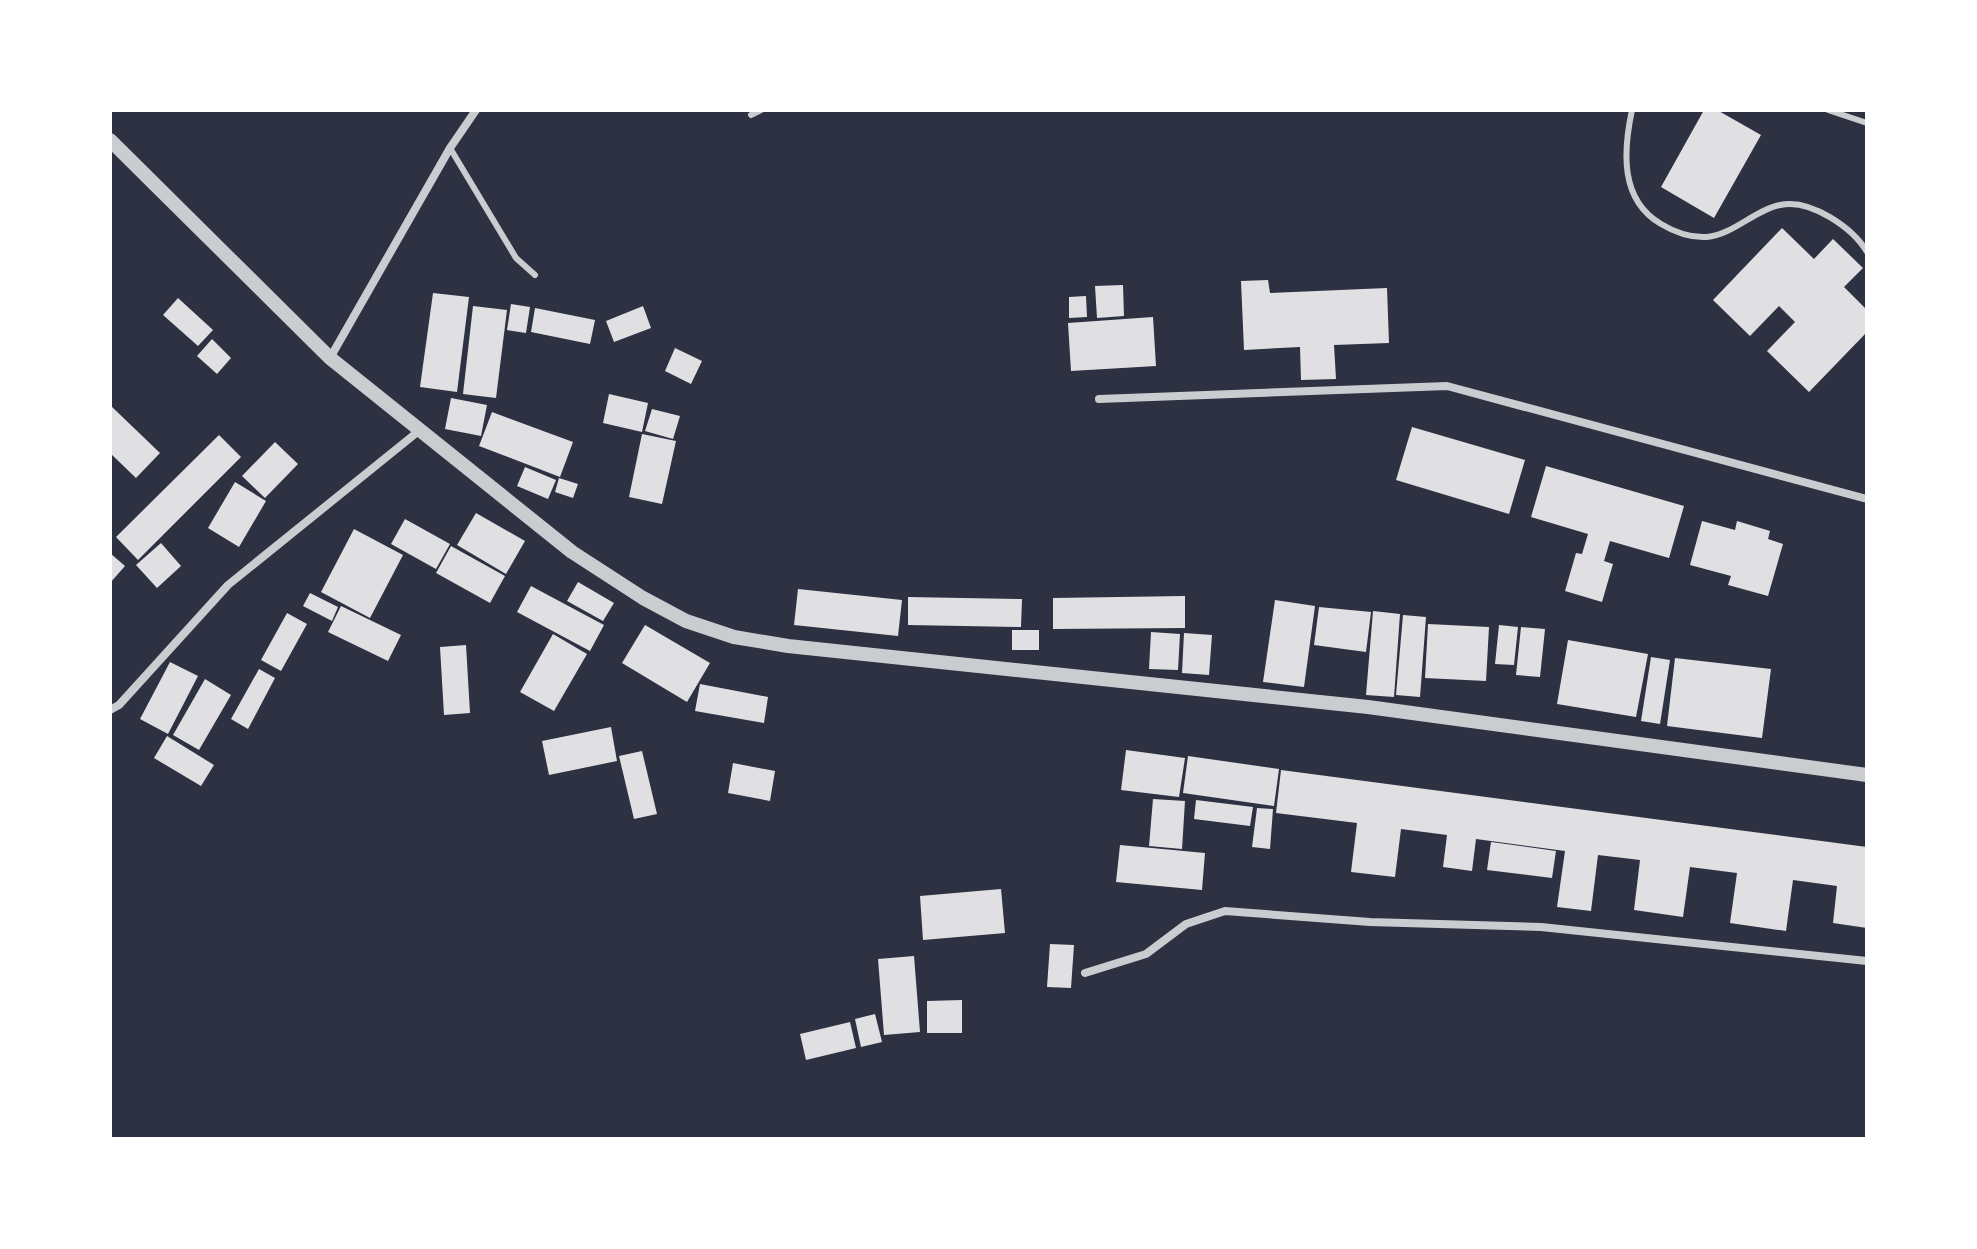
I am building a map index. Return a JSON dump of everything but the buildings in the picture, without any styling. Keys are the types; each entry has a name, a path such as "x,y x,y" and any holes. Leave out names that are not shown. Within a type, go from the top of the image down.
{"street":[{"path":"330,358 450,148 476,110"},
{"path":"110,140 330,358 572,552 643,598 686,621 734,637 788,646 1368,707 1867,775"},
{"path":"1099,399 1447,386 1867,499"},
{"path":"110,710 119,705 228,585 420,430"},
{"path":"1085,973 1146,954 1186,924 1225,911 1370,922 1541,927 1867,961"}],"lane":[{"path":"751,115 761,110"},
{"path":"1632,110 1625,144 1631,195 1647,216 1679,234 1710,237 1781,204 1802,206 1829,217 1861,242 1867,252"},
{"path":"1828,110 1867,123"},
{"path":"450,148 516,258 535,275"}]}
